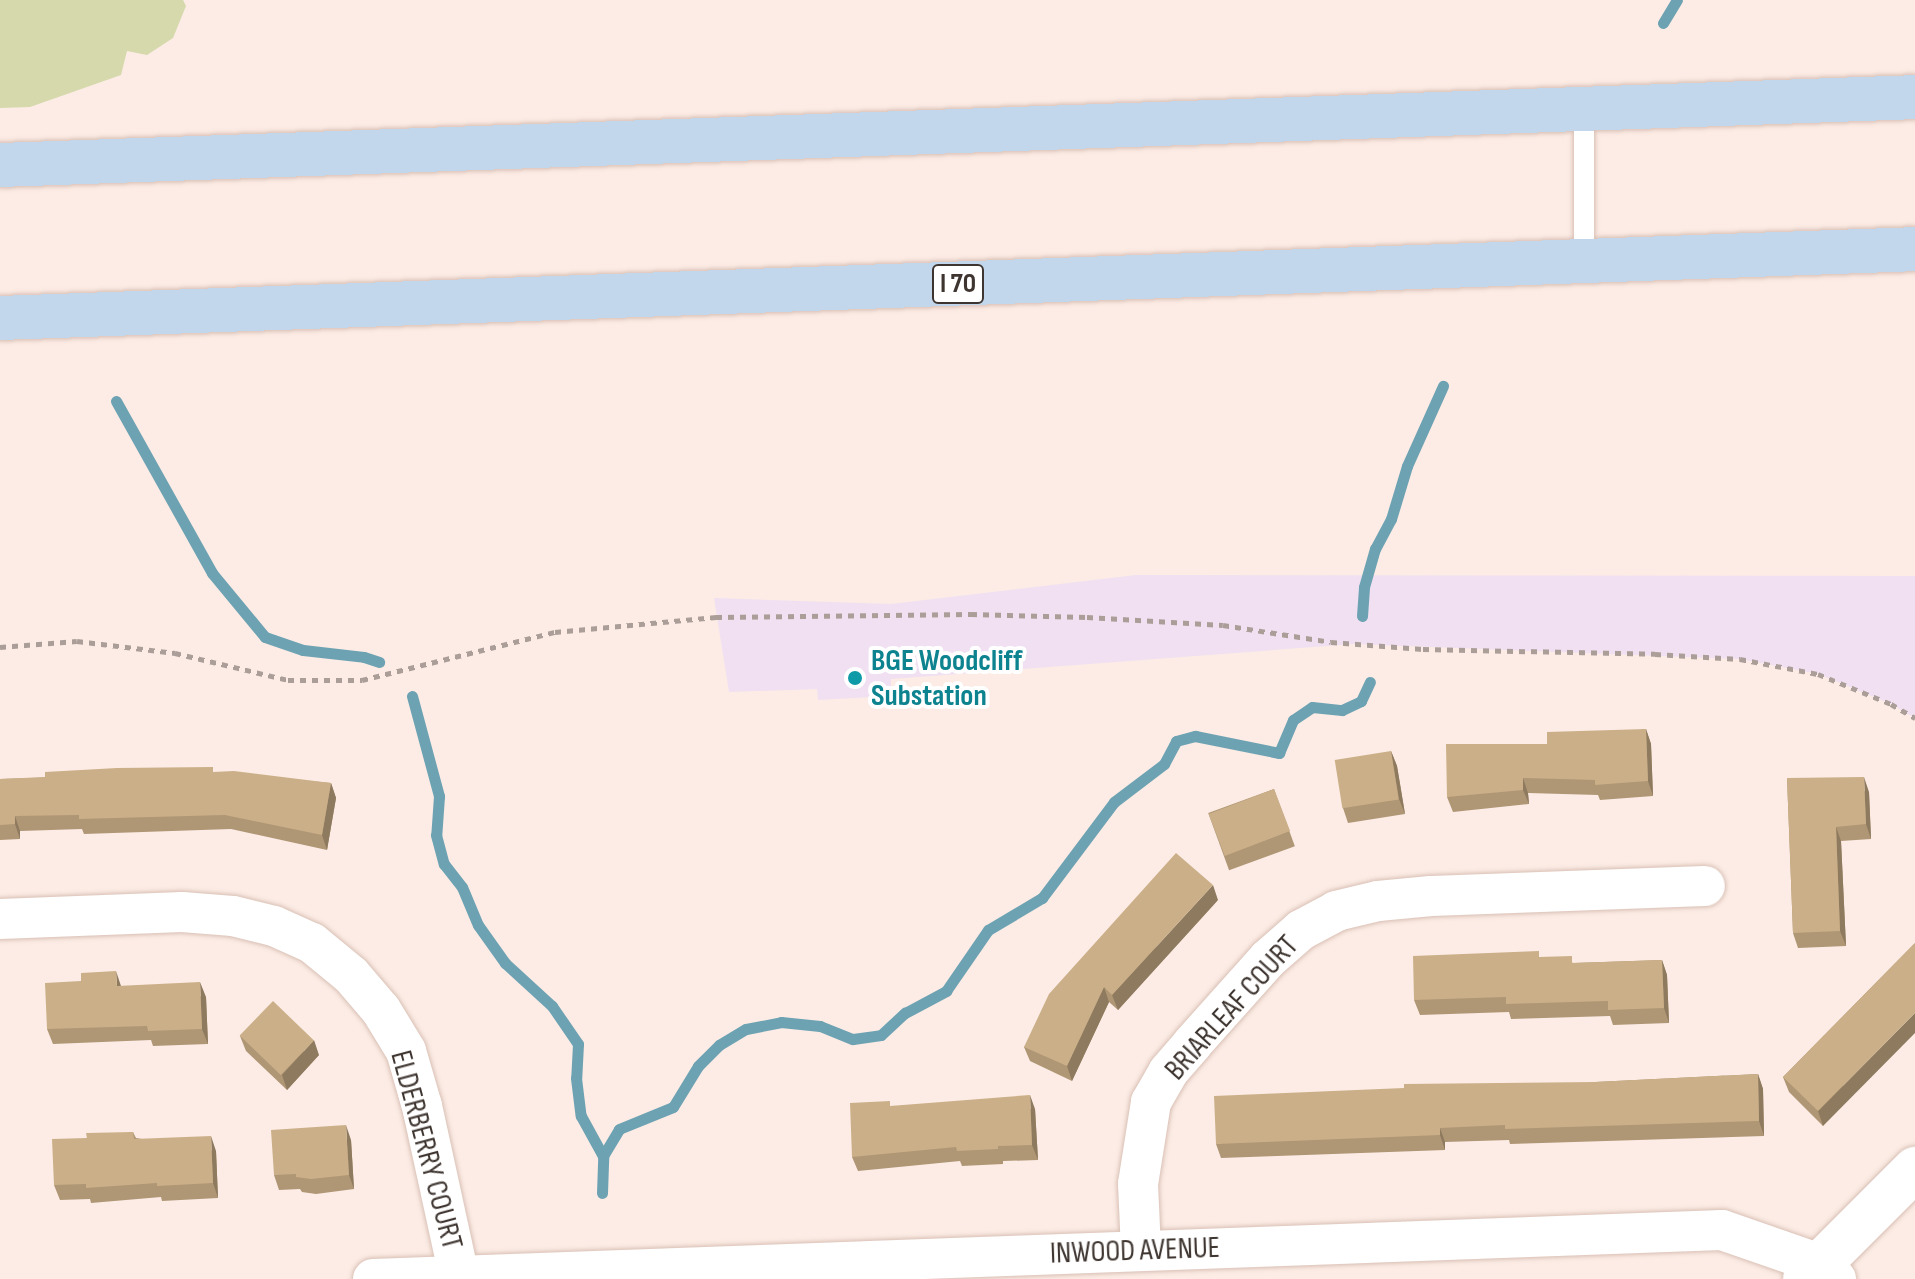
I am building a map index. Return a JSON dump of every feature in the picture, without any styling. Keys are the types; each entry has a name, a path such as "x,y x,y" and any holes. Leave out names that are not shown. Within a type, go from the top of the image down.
{"highway":[{"path":"0,165 1915,97"},
{"name":"I 70","path":"0,318 1915,249"}],"street":[{"name":"BRIARLEAF COURT","path":"1141,1250 1138,1184 1151,1102 1184,1053 1268,959 1301,930 1336,911 1378,901 1705,886"},
{"name":"ELDERBERRY COURT","path":"0,919 182,912 260,923 312,943 361,987 381,1010 406,1051 422,1106 459,1275"},
{"path":"1820,1274 1915,1169"},
{"name":"INWOOD AVENUE","path":"373,1279 1722,1230 1820,1274"}],"lane":[{"path":"1584,109 1584,261"}],"path":[{"path":"0,647 77,641 175,653 288,680 362,680 555,632 716,617 971,614 1087,617 1223,625 1331,642 1395,647 1740,659 1818,674 1891,704 1915,718"}],"shaded area":[{"path":"1136,575 1915,576 1915,718 1891,704 1818,674 1740,659 1353,644 891,679 891,696 818,700 817,689 729,692 714,598 891,604"}],"green space":[{"path":"0,0 183,0 186,6 173,38 147,55 127,51 121,75 30,107 0,108"}],"building":[{"path":"1646,729 1648,781 1595,785 1595,780 1523,778 1523,790 1447,797 1446,744 1547,744 1547,732"},
{"path":"1391,751 1399,799 1342,808 1335,760"},
{"path":"213,767 213,772 234,771 331,783 322,835 225,815 79,819 79,815 15,816 15,824 0,825 0,779 45,777 45,772"},
{"path":"1864,777 1866,824 1836,827 1840,931 1793,933 1787,778"},
{"path":"1274,789 1290,831 1225,856 1209,814"},
{"path":"1176,853 1213,885 1112,995 1104,987 1067,1066 1024,1047 1049,994"},
{"path":"1915,943 1915,1013 1818,1111 1783,1077"},
{"path":"1539,951 1539,957 1572,956 1572,963 1662,960 1664,1008 1608,1010 1608,1001 1506,1004 1506,997 1414,1000 1413,956"},
{"path":"116,971 117,986 200,982 202,1029 148,1031 147,1026 47,1029 45,983 81,981 81,973"},
{"path":"273,1001 314,1041 281,1075 240,1036"},
{"path":"1758,1074 1759,1121 1505,1129 1505,1125 1440,1128 1440,1135 1216,1144 1214,1096 1404,1088 1404,1084 1595,1082"},
{"path":"1030,1095 1032,1145 957,1151 956,1147 852,1157 850,1103 890,1101 890,1106"},
{"path":"346,1125 349,1175 311,1179 296,1177 296,1174 274,1175 271,1130"},
{"path":"133,1132 134,1139 211,1136 213,1183 86,1188 86,1184 54,1185 52,1139 87,1138 86,1133"}],"waterway":[{"path":"1663,23 1677,0"},
{"path":"1362,616 1364,587 1375,549 1391,519 1407,466 1443,386"},
{"path":"116,401 212,573 265,637 303,650 364,657 379,662"},
{"path":"602,1193 603,1156 619,1129 673,1107 698,1066 719,1045 746,1029 781,1022 820,1026 853,1039 881,1035 905,1013 946,991 988,930 1042,898 1114,802 1164,764 1176,741 1195,736 1279,753 1293,720 1312,707 1342,710 1361,701 1370,682"},
{"path":"412,696 439,796 436,835 444,864 462,887 478,925 505,963 552,1006 578,1044 576,1078 581,1116 603,1156"}],"place":[{"name":"BGE Woodcliff Substation","path":"855,678"}]}
